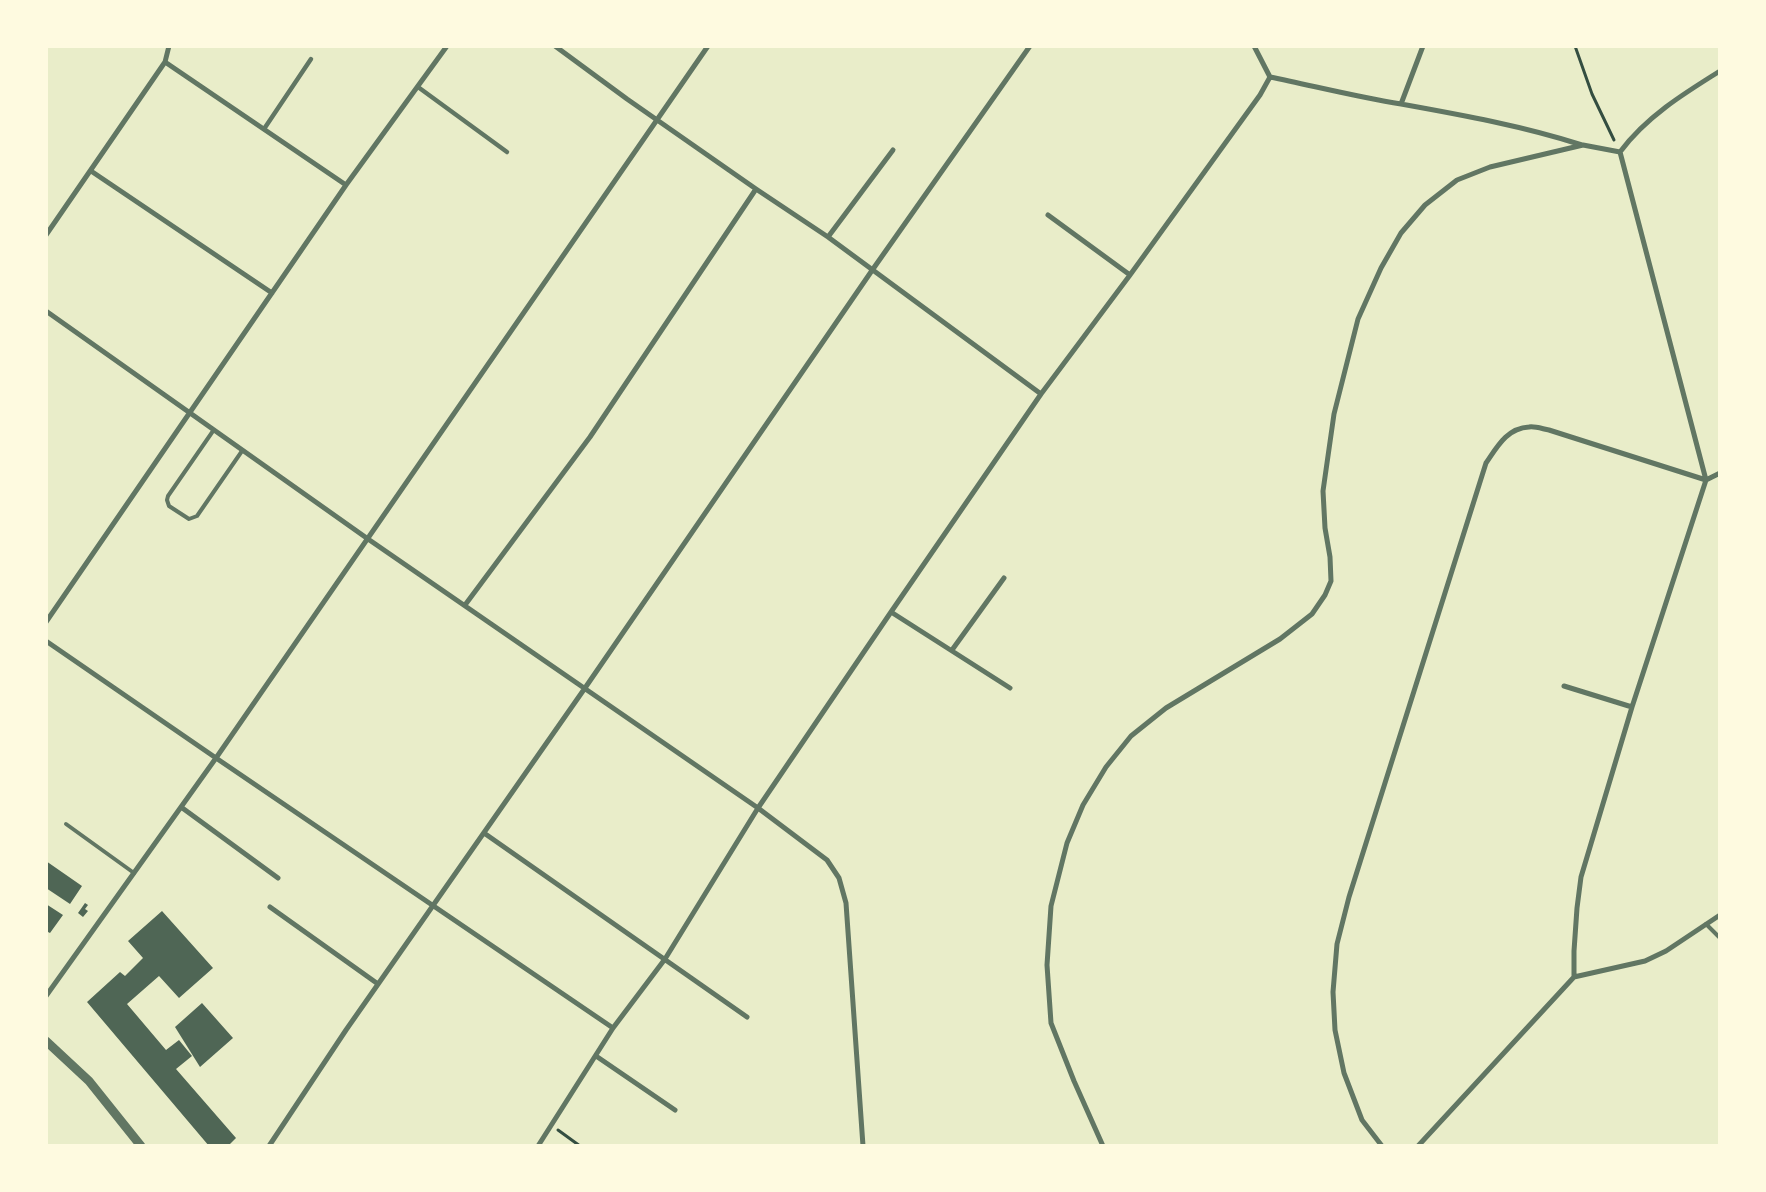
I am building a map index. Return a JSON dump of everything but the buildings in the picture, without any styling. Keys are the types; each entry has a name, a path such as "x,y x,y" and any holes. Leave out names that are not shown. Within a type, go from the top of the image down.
{"street":[{"path":"46,235 165,62 169,46"},
{"path":"46,622 190,415 346,185 447,46"},
{"path":"555,46 657,120 873,269 1041,394"},
{"path":"46,996 216,758 708,46"},
{"path":"269,1146 378,984 585,688 873,269 1030,46"},
{"path":"1254,46 1270,78"},
{"path":"1401,104 1423,46"},
{"path":"264,129 311,59"},
{"path":"165,62 346,185"},
{"path":"1620,152 1641,126 1653,116 1720,71"},
{"path":"1270,78 1476,117 1540,131 1583,145 1620,152"},
{"path":"538,1146 613,1028 664,959 758,808 891,612 1041,394 1130,275 1260,95 1270,78"},
{"path":"418,87 507,152"},
{"path":"1103,1146 1074,1082 1051,1023 1047,965 1051,906 1067,843 1083,805 1106,767 1132,736 1166,708 1280,639 1312,614 1325,595 1331,581 1323,490 1334,414 1358,319 1381,268 1401,233 1425,205 1457,180 1490,167 1583,145"},
{"path":"828,237 893,150"},
{"path":"1574,977 1577,908 1581,877 1632,707 1706,480 1620,152"},
{"path":"91,171 272,293"},
{"path":"465,606 590,437 756,189"},
{"path":"1048,215 1130,275"},
{"path":"46,311 190,415 758,808 827,860 839,878 846,903 863,1146"},
{"path":"1382,1146 1362,1120 1344,1073 1335,1030 1333,992 1337,944 1349,897 1486,463 1506,436 1511,432 1529,427 1549,430 1706,480 1720,473"},
{"path":"952,650 1004,578"},
{"path":"891,612 1010,688"},
{"path":"46,641 613,1028"},
{"path":"1564,686 1632,707"},
{"path":"181,806 278,878"},
{"path":"484,833 747,1017"},
{"path":"270,907 378,984"},
{"path":"1418,1146 1574,977 1645,960 1666,951 1720,915"},
{"path":"46,1040 89,1081 141,1146"},
{"path":"596,1056 675,1110"}],"lane":[{"path":"213,431 168,496 166,500 169,506 189,519 197,516 242,451"},
{"path":"66,824 134,873"},
{"path":"1706,924 1720,938"}],"path":[{"path":"1574,46 1592,94 1620,152"},
{"path":"551,1126 580,1146"}]}
